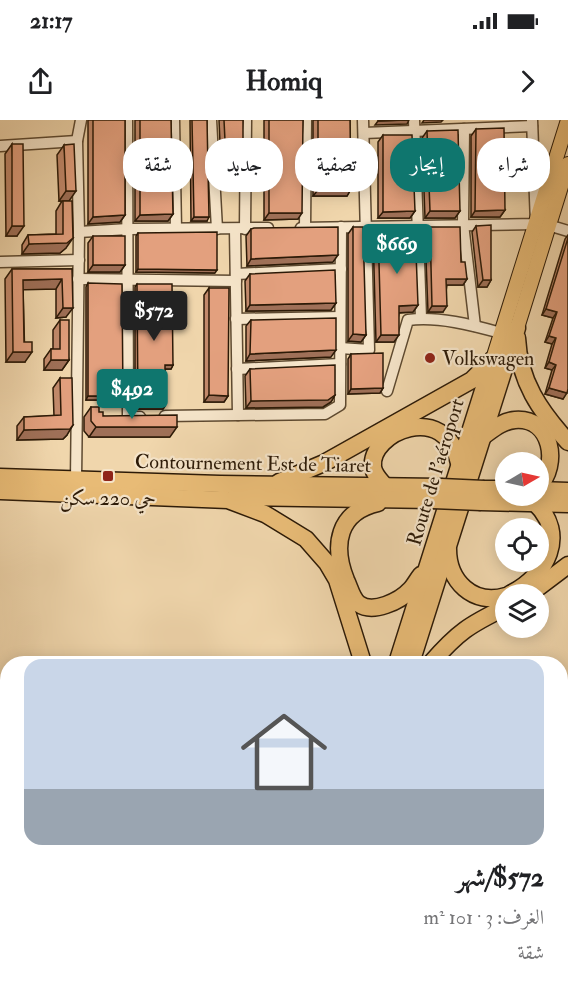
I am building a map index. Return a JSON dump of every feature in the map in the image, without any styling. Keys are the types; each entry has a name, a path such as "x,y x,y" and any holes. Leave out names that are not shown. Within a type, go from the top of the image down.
{"highway":[{"name":"Route de l'aéroport","path":"399,656 459,463 483,410 509,331"},
{"path":"509,331 528,386 555,428 568,442"},
{"name":"Route de l'aéroport","path":"413,656 482,437 483,410 493,359"},
{"path":"270,485 324,463 472,380 493,359"},
{"path":"482,437 497,426 517,419 530,422 545,434 550,444 549,463"},
{"path":"385,486 375,474 374,457 386,440 414,427 425,426 436,429 455,449 459,463"},
{"name":"Contournement Est de Tiaret","path":"0,477 385,486 437,494 495,495"},
{"path":"0,491 189,497 228,500 246,505 289,526 306,538 327,563 337,580 361,656"},
{"name":"Contournement Est de Tiaret","path":"549,492 568,491"},
{"name":"Contournement Est de Tiaret","path":"483,495 495,492"},
{"name":"Contournement Est de Tiaret","path":"189,497 397,499 437,494"},
{"name":"Contournement Est de Tiaret","path":"549,497 568,504"},
{"path":"397,499 362,508 351,516 343,528 339,554 353,598 360,605 370,609 398,600 409,591 428,564"},
{"path":"527,584 551,563 556,550 557,536 544,506"},
{"path":"448,543 450,565 462,588 471,594 495,598"},
{"path":"542,584 568,565"},
{"path":"437,656 460,631 495,612"}],"main road":[{"path":"493,359 509,331 542,224 568,120"},
{"path":"542,224 568,164"}],"street":[{"path":"76,479 79,260 77,141 81,120"},
{"path":"127,120 128,417 325,414 340,405 341,227"},
{"path":"174,120 176,229"},
{"path":"211,120 217,229"},
{"path":"238,415 236,278 246,120"},
{"path":"305,228 306,120"},
{"path":"340,348 369,350 363,120"},
{"path":"364,133 414,126 464,129 532,123 542,224"},
{"path":"414,126 420,318"},
{"path":"464,129 463,224 475,326"},
{"path":"0,146 77,141"},
{"path":"79,232 128,229 463,224 542,224 568,231"},
{"path":"0,262 79,260"},
{"path":"78,279 236,278 340,269"},
{"path":"236,319 340,317"},
{"path":"387,391 408,320 427,318 509,331"},
{"path":"237,369 340,364"}],"building":[{"path":"93,120 125,120 123,192 125,192 125,215 93,217"},
{"path":"140,120 171,120 171,138 140,138"},
{"path":"192,120 207,120 205,192 208,192 209,217 194,217"},
{"path":"224,120 243,120 243,138 225,138"},
{"path":"269,120 303,120 303,138 295,138 295,192 302,192 302,213 269,213 269,192 283,192 283,138 269,138"},
{"path":"318,120 350,120 350,138 318,138"},
{"path":"504,128 504,138 477,138 477,192 505,192 505,210 475,211 476,129"},
{"path":"458,130 458,138 427,138 427,131"},
{"path":"383,135 412,135 412,138 390,138 390,192 414,192 415,211 383,212"},
{"path":"12,144 23,144 24,226 12,226"},
{"path":"74,144 76,191 66,191 64,145"},
{"path":"140,192 173,192 173,214 140,215"},
{"path":"429,192 460,192 460,211 430,211"},
{"path":"63,201 72,201 73,238 67,243 29,244 28,235 63,234"},
{"path":"491,225 491,280 483,280 476,226"},
{"path":"415,226 418,305 399,306 399,335 381,335 378,227"},
{"path":"338,227 338,255 251,259 251,229"},
{"path":"353,227 363,227 366,335 353,334"},
{"path":"430,227 460,227 461,262 465,262 467,279 446,279 447,306 432,306"},
{"path":"217,232 217,270 138,269 138,233"},
{"path":"93,236 125,236 125,265 93,265"},
{"path":"568,238 567,393 549,388 556,365 549,362 556,338 549,336 557,312 546,309"},
{"path":"12,269 72,269 73,308 63,308 62,279 23,280 24,342 32,342 32,352 13,352"},
{"path":"335,270 336,303 250,305 250,274"},
{"path":"88,283 122,284 123,396 88,396"},
{"path":"137,284 172,284 173,365 165,365 165,406 138,406"},
{"path":"209,288 229,288 228,396 209,395"},
{"path":"336,318 336,350 250,354 251,320"},
{"path":"60,320 69,320 69,360 51,360 51,349 60,349"},
{"path":"383,353 383,388 351,389 351,354"},
{"path":"335,365 335,395 328,400 251,401 250,369"},
{"path":"60,378 72,378 73,425 70,429 24,430 24,417 61,415"},
{"path":"91,407 99,407 99,412 103,412 103,416 177,415 177,427 96,427 91,421"}],"place":[{"name":"Volkswagen","path":"430,358"},
{"name":"حي 220 سكن","path":"108,476"}]}
